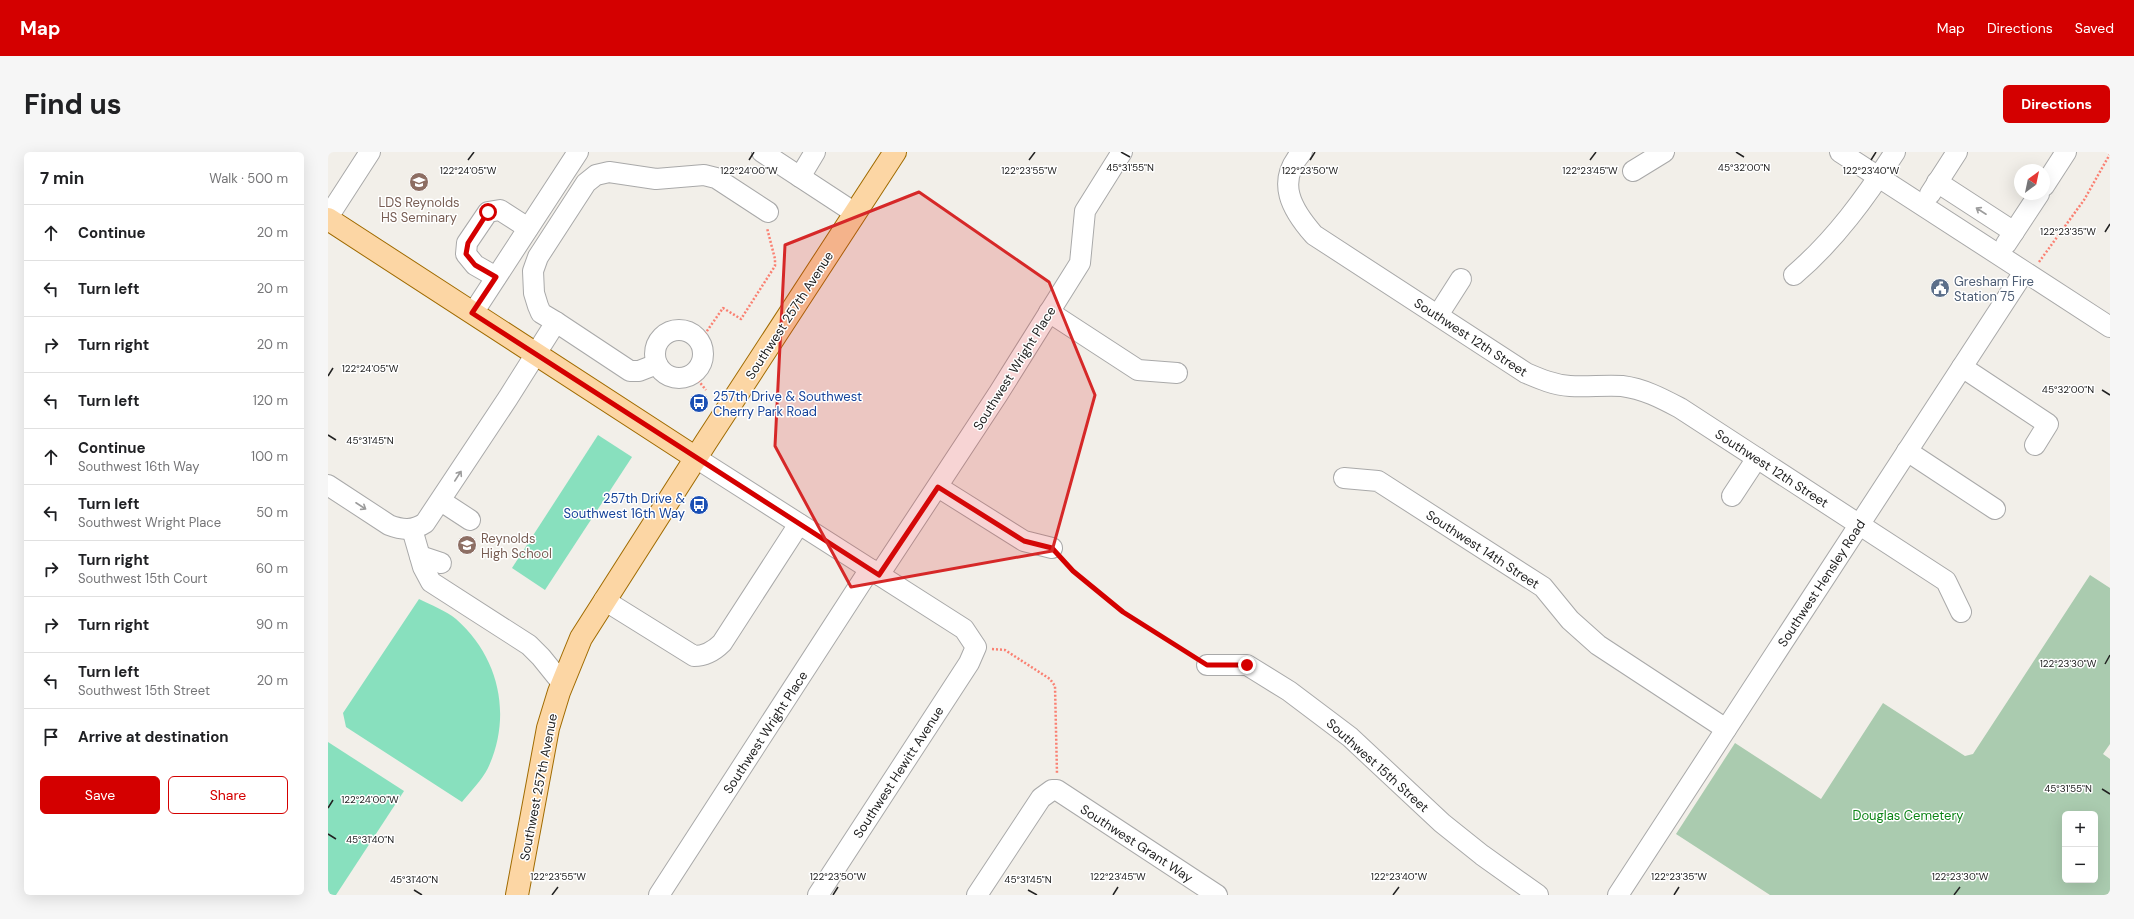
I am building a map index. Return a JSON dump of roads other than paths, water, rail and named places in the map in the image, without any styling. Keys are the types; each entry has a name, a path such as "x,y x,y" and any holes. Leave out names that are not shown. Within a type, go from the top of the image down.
{"main road":[{"name":"Southwest 257th Avenue","path":"517,895 548,728 562,683 581,638 604,600 895,152"},
{"path":"328,218 696,458"}],"street":[{"path":"328,218 370,152"},
{"path":"472,313 578,152"},
{"path":"762,152 855,213"},
{"path":"800,177 815,152"},
{"name":"Southwest Wright Place","path":"659,895 875,572 938,487 1080,263 1085,211 1122,152"},
{"path":"1633,171 1664,152"},
{"path":"1840,152 2110,328"},
{"path":"1794,275 1816,256 1856,210 1895,152"},
{"path":"1922,205 1957,152"},
{"path":"2050,177 2066,152"},
{"name":"Southwest 12th Street","path":"1294,155 1288,180 1291,200 1298,217 1314,235 1526,373 1544,381 1569,386 1622,386 1654,394 1680,408 1946,581 1961,612"},
{"path":"657,364 638,371 630,370 541,313 538,306 534,293 533,271 538,257 586,183 596,175 609,172 656,179 704,175 716,178 768,212"},
{"path":"1937,182 2014,232"},
{"path":"1999,256 2035,200"},
{"path":"496,277 475,265 466,254 468,243 488,212 500,210 528,228"},
{"name":"Southwest Hensley Road","path":"1622,894 1726,729 1907,451 1962,367 2026,274"},
{"path":"1438,315 1461,279"},
{"path":"1049,312 1138,370 1177,373"},
{"path":"328,485 389,524 398,528 412,529 425,523 441,501 556,322"},
{"path":"680,330 695,336 700,341 703,350 702,363 693,374 680,378 667,375 657,364 655,353 659,341 667,333 680,330"},
{"path":"1962,367 2048,424 2035,445"},
{"path":"1907,451 1995,509"},
{"path":"696,458 875,572"},
{"path":"1732,496 1757,458"},
{"name":"Southwest 14th Street","path":"1344,478 1378,481 1542,587 1570,620 1598,645 1726,729"},
{"path":"938,487 1024,541 1052,548"},
{"path":"441,501 470,520"},
{"path":"604,600 694,656 701,656 710,652 722,642 799,524"},
{"path":"412,529 426,574 437,587 528,645 541,657 562,683"},
{"path":"420,556 441,563"},
{"name":"Southwest Hewitt Avenue","path":"818,895 969,663 976,647 964,629 875,572"},
{"name":"Southwest 15th Street","path":"1207,665 1247,665 1289,691 1360,746 1442,823 1482,856 1538,895"},
{"name":"Southwest Grant Way","path":"977,895 1041,798 1047,792 1057,790 1217,895"}],"place":[{"name":"LDS Reynolds HS Seminary","path":"419,182"},
{"name":"Gresham Fire Station 75","path":"1940,288"},
{"name":"257th Drive & Southwest Cherry Park Road","path":"699,403"},
{"name":"257th Drive & Southwest 16th Way","path":"699,505"},
{"name":"Reynolds High School","path":"467,545"}],"park label":[{"name":"Douglas Cemetery","path":"1908,815"}]}
